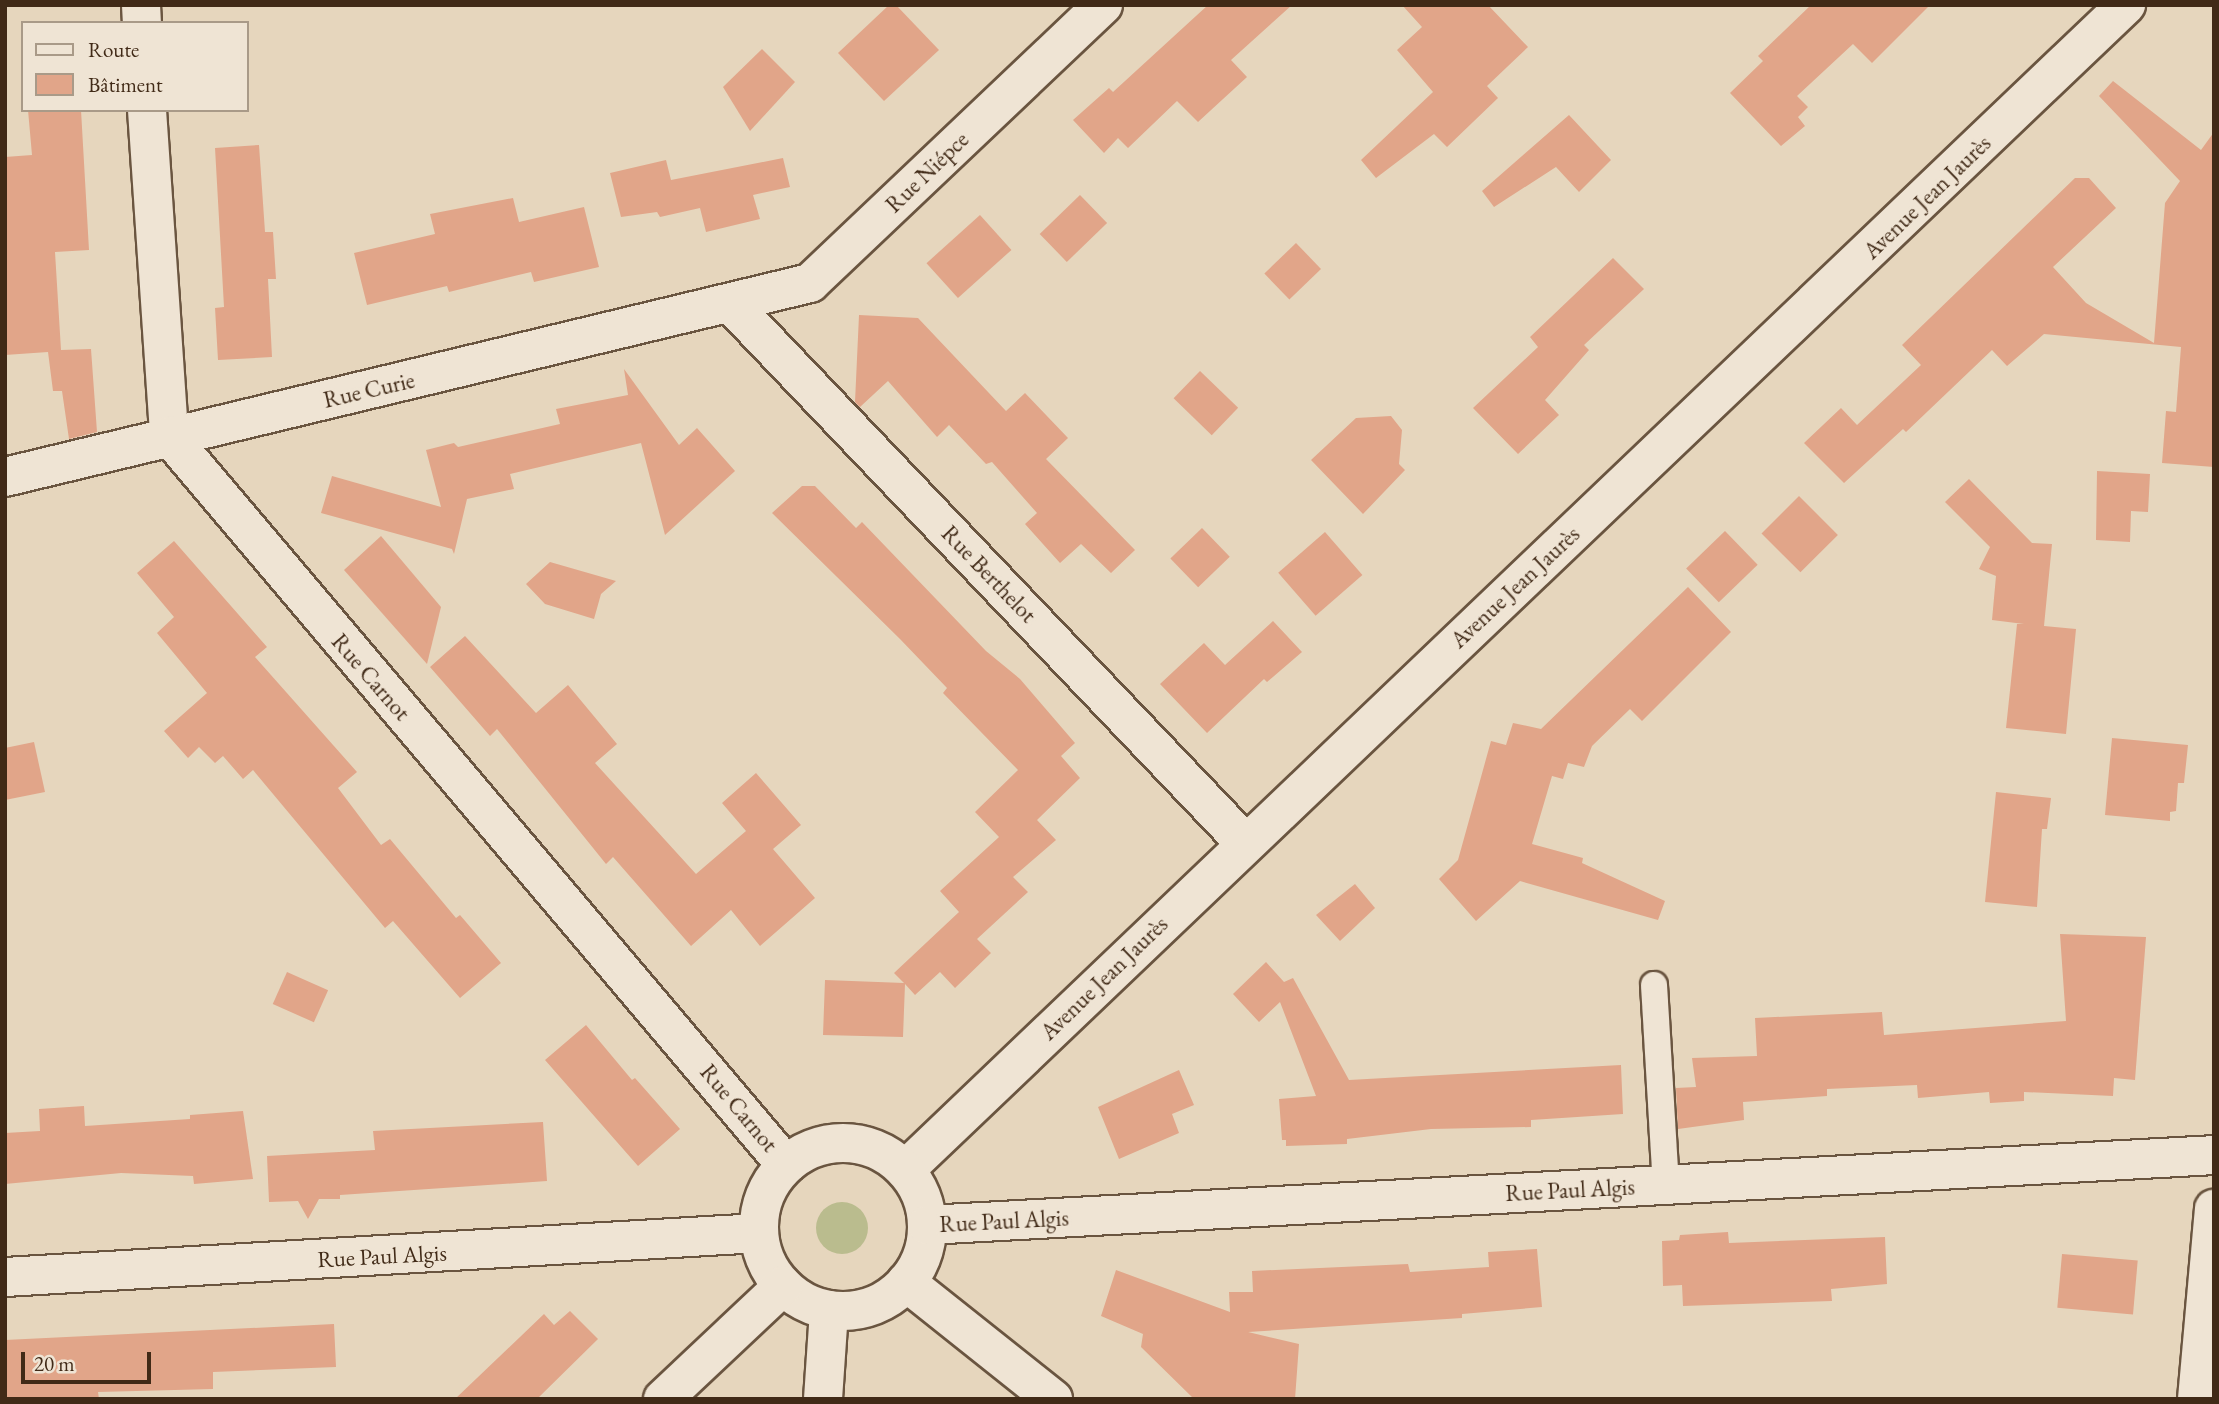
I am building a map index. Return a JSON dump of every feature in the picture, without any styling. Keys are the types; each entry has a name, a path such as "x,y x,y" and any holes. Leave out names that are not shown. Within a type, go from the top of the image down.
{"street":[{"name":"Rue Niépce","path":"732,305 810,284 1103,5"},
{"name":"Avenue Jean Jaurès","path":"905,1170 2126,5"},
{"path":"147,112 169,436"},
{"name":"Rue Curie","path":"5,477 169,436 732,305"},
{"name":"Rue Berthelot","path":"732,305 1245,843"},
{"name":"Rue Carnot","path":"169,436 786,1165"},
{"path":"846,1143 868,1147 905,1170 920,1196 927,1225 921,1256 906,1282 871,1306 830,1310 783,1286 771,1270 759,1233 764,1196 786,1165 804,1152 846,1143"},
{"name":"Rue Paul Algis","path":"927,1225 2214,1155"},
{"path":"2197,1399 2214,1209"},
{"name":"Rue Paul Algis","path":"5,1277 759,1233"},
{"path":"906,1282 1053,1399"},
{"path":"663,1399 783,1286"},
{"path":"823,1399 830,1310"}],"lane":[{"path":"1654,985 1666,1185"}],"green space":[{"path":"842,1202 852,1204 860,1210 866,1218 866,1238 860,1246 852,1252 842,1254 832,1252 824,1246 818,1238 816,1228 818,1218 824,1210 832,1204"}],"building":[{"path":"889,5 896,5 939,50 884,101 838,53"},
{"path":"1208,5 1292,5 1231,60 1247,77 1198,122 1177,101 1128,148 1118,138 1104,153 1073,120 1109,88 1113,92"},
{"path":"1402,5 1488,5 1528,47 1487,86 1498,98 1447,147 1434,134 1376,178 1361,160 1433,92 1397,50 1422,27"},
{"path":"1811,5 1930,5 1872,63 1853,44 1797,96 1808,107 1798,117 1805,126 1781,146 1730,93 1763,61 1758,56"},
{"path":"762,49 795,82 750,131 723,87"},
{"path":"2113,81 2201,150 2214,132 2214,467 2162,463 2166,411 2176,412 2181,347 2044,334 2007,366 1992,350 1906,432 1903,429 1844,483 1804,443 1841,408 1857,425 1921,365 1902,345 2075,178 2089,178 2116,208 2053,267 2086,303 2154,343 2165,203 2180,181 2099,96"},
{"path":"28,112 81,112 89,250 55,252 61,350 91,349 97,432 69,439 62,391 53,391 48,352 5,355 5,157 32,155"},
{"path":"1569,115 1611,160 1579,192 1556,167 1494,207 1482,191"},
{"path":"259,145 265,232 273,232 276,279 268,279 272,357 218,360 215,308 224,307 215,148"},
{"path":"783,158 790,187 753,195 760,219 706,232 700,208 660,217 657,212 621,217 610,173 666,160 671,180"},
{"path":"1080,195 1107,223 1067,262 1040,234"},
{"path":"513,198 519,222 584,207 599,267 534,282 531,272 449,292 447,286 367,305 354,253 435,234 430,214"},
{"path":"980,215 1011,250 958,298 926,263"},
{"path":"1296,243 1321,269 1289,299 1264,274"},
{"path":"1613,258 1644,289 1584,345 1589,350 1545,400 1559,415 1518,454 1473,408 1538,347 1530,337"},
{"path":"859,315 918,318 1006,411 1025,393 1068,438 1046,459 1135,550 1111,573 1081,544 1060,563 1025,524 1037,513 992,462 986,464 949,425 937,437 888,381 860,407 855,402"},
{"path":"624,369 679,445 697,428 735,471 665,535 641,443 510,474 514,489 467,499 454,554 452,549 321,513 332,476 441,507 426,450 454,443 458,447 560,424 556,409 628,395"},
{"path":"1200,371 1238,408 1212,435 1174,398"},
{"path":"1391,416 1402,430 1399,464 1405,470 1363,514 1311,460 1356,418"},
{"path":"2097,471 2150,474 2148,512 2131,511 2130,542 2096,540"},
{"path":"1969,479 2032,543 2052,544 2044,626 2076,629 2066,734 2006,728 2017,624 2024,624 1992,620 1996,576 1979,569 1990,547 1945,502"},
{"path":"802,486 815,486 856,528 862,522 986,651 1020,679 1075,743 1061,756 1080,778 1037,820 1056,840 1013,877 1028,892 977,939 991,953 955,988 940,972 915,995 905,984 903,1037 823,1035 825,980 904,983 894,973 959,912 940,891 999,837 975,812 1018,770 943,693 947,688 772,513"},
{"path":"1799,496 1838,535 1800,572 1762,533"},
{"path":"1202,528 1230,557 1198,587 1170,559"},
{"path":"1725,531 1758,565 1719,602 1686,569"},
{"path":"1325,532 1362,575 1316,616 1278,573"},
{"path":"381,536 441,607 427,664 344,570"},
{"path":"174,541 267,647 255,657 357,772 338,788 381,845 390,839 456,918 460,915 501,963 460,998 393,921 385,928 253,770 243,779 223,756 215,763 199,747 188,758 164,731 207,693 157,633 174,617 137,573"},
{"path":"550,562 616,581 601,594 594,619 545,604 526,584"},
{"path":"1688,587 1731,632 1642,721 1630,709 1592,746 1584,767 1568,763 1563,779 1552,776 1532,844 1583,858 1582,863 1665,901 1658,920 1520,881 1476,921 1439,879 1458,860 1491,741 1506,745 1513,723 1541,729"},
{"path":"1273,621 1302,652 1267,682 1264,679 1207,733 1160,684 1204,643 1225,665"},
{"path":"465,636 536,713 568,685 617,744 595,763 696,874 746,831 722,803 756,773 801,825 773,849 815,898 760,946 731,910 691,946 613,857 606,864 497,729 490,736 430,667"},
{"path":"2112,738 2188,745 2184,783 2178,783 2176,811 2170,812 2170,821 2105,815"},
{"path":"34,742 45,792 5,800 5,748"},
{"path":"1996,792 2051,798 2047,829 2042,829 2037,907 1985,902"},
{"path":"1355,884 1375,908 1340,941 1316,915"},
{"path":"2060,934 2146,937 2135,1080 2114,1078 2113,1096 2024,1092 2024,1101 1990,1103 1989,1092 1918,1098 1917,1085 1827,1089 1827,1096 1743,1102 1744,1120 1678,1129 1676,1088 1696,1087 1692,1058 1757,1056 1755,1018 1882,1012 1884,1035 2066,1021"},
{"path":"1266,962 1284,982 1293,978 1349,1080 1621,1065 1623,1114 1531,1120 1531,1127 1431,1129 1347,1139 1347,1144 1286,1146 1286,1140 1282,1140 1279,1099 1316,1096 1280,1002 1259,1022 1233,994"},
{"path":"287,972 328,990 314,1022 273,1004"},
{"path":"586,1025 632,1080 635,1078 680,1129 638,1166 545,1060"},
{"path":"1179,1070 1194,1105 1172,1114 1179,1133 1119,1159 1098,1107"},
{"path":"84,1106 85,1126 190,1119 190,1115 243,1111 253,1179 194,1184 193,1176 121,1173 5,1184 5,1133 40,1131 39,1109"},
{"path":"543,1122 547,1181 340,1195 340,1199 319,1199 308,1219 298,1201 269,1202 267,1156 375,1150 373,1131"},
{"path":"1728,1232 1729,1243 1885,1237 1887,1284 1831,1289 1832,1301 1683,1306 1682,1285 1663,1286 1662,1241 1679,1240 1680,1235"},
{"path":"1537,1249 1542,1307 1462,1314 1462,1318 1248,1332 1299,1344 1295,1399 1194,1399 1141,1347 1143,1334 1101,1316 1116,1270 1230,1312 1229,1292 1253,1292 1252,1271 1408,1264 1410,1272 1489,1267 1488,1252"},
{"path":"2062,1254 2138,1261 2133,1314 2057,1308"},
{"path":"570,1311 598,1339 537,1399 455,1399 544,1314 554,1325"},
{"path":"334,1324 336,1367 213,1372 213,1389 98,1392 99,1399 5,1399 5,1340"}]}
